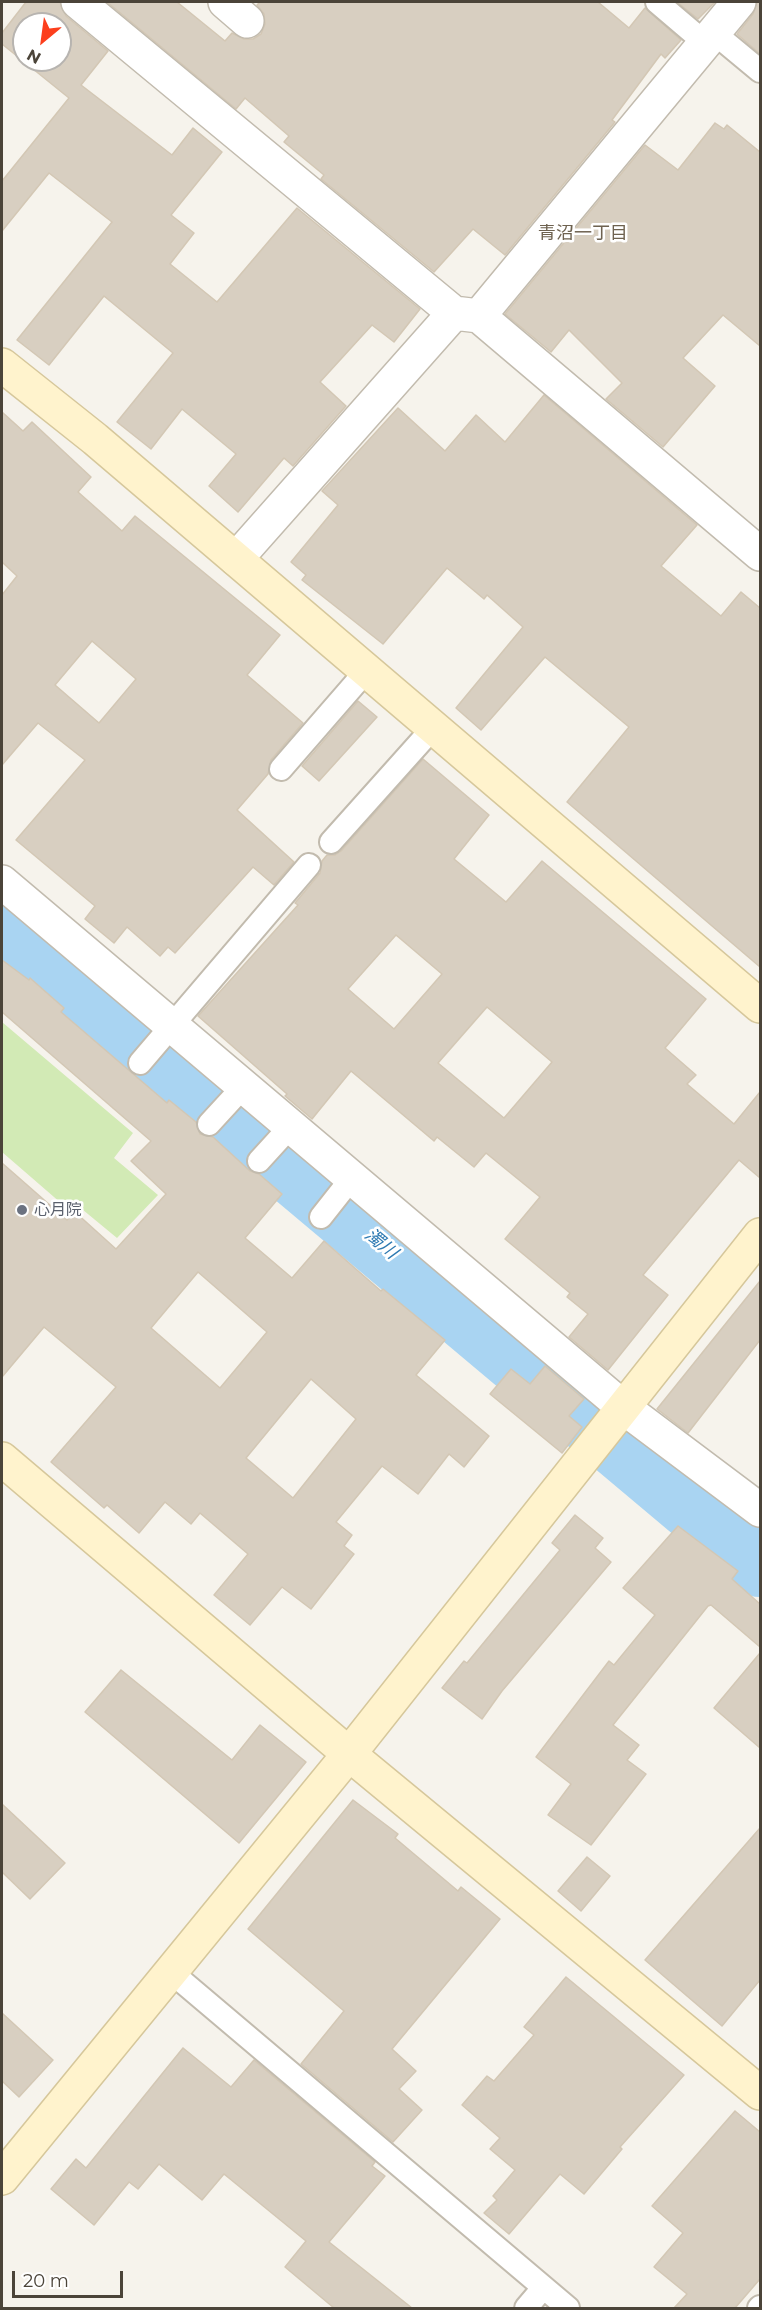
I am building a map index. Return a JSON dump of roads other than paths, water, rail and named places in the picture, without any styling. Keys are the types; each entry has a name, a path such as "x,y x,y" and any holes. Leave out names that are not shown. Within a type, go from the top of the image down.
{"street":[{"path":"78,2 760,554"},
{"path":"236,560 466,315 739,2"},
{"path":"2,365 82,429 760,1006"},
{"path":"14,900 100,976 469,1286 624,1408 760,1510"},
{"path":"2,2178 349,1754 760,1235"},
{"path":"2,1459 349,1754 760,2093"}],"lane":[{"path":"657,2 760,71"},
{"path":"281,769 366,670"},
{"path":"331,842 433,728"},
{"path":"140,1063 309,865"},
{"path":"210,1125 238,1092"},
{"path":"259,1161 285,1132"},
{"path":"321,1217 348,1183"},
{"path":"171,1972 568,2308"},
{"path":"526,2308 543,2288"}],"waterway":[{"name":"濁川","path":"2,926 760,1563"}],"place":[{"name":"心月院","path":"22,1210"}],"district":[{"name":"青沼一丁目","path":"583,234"}]}
